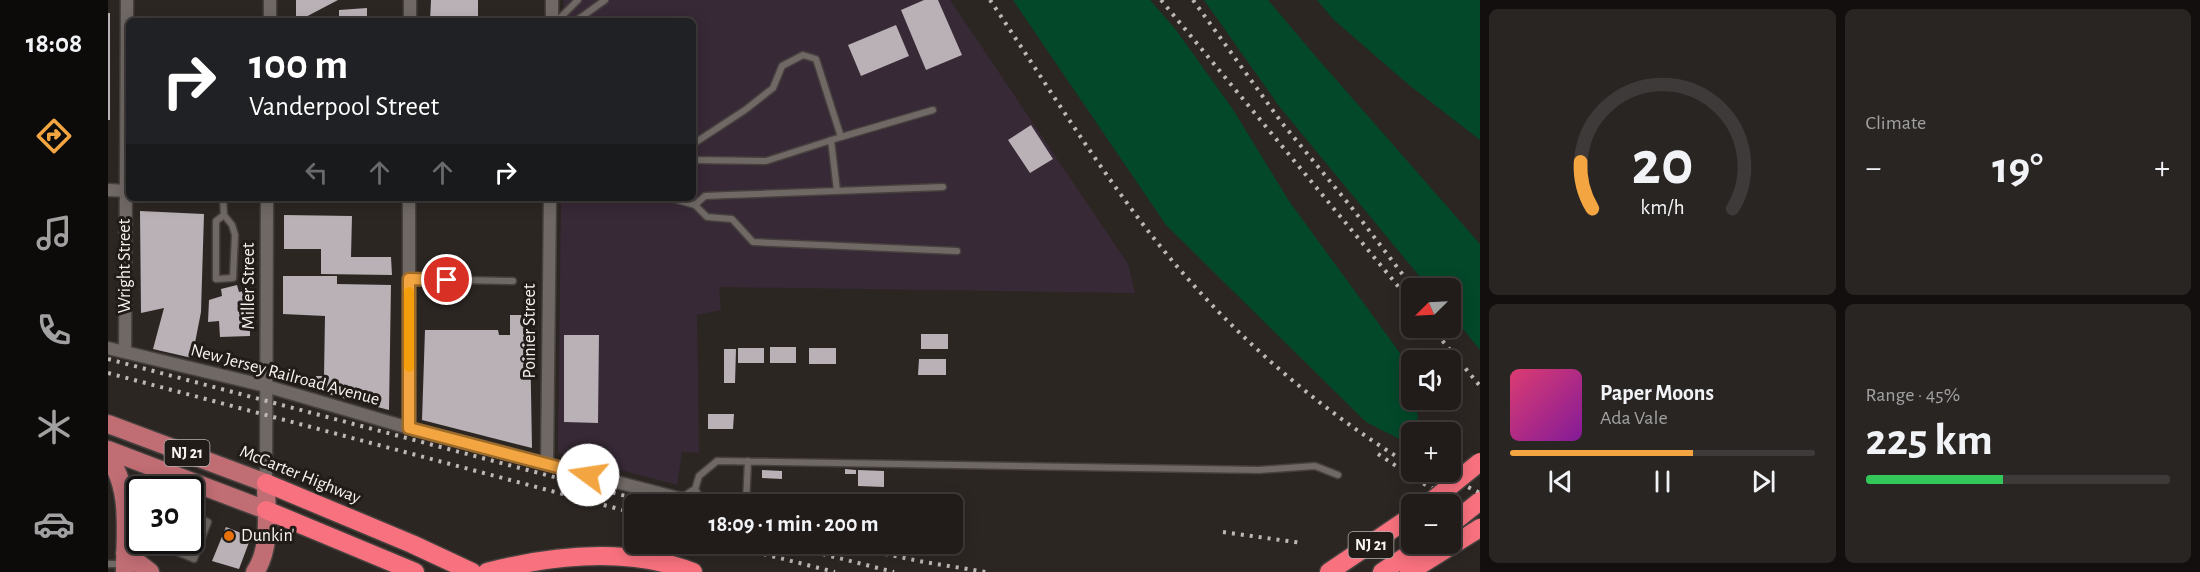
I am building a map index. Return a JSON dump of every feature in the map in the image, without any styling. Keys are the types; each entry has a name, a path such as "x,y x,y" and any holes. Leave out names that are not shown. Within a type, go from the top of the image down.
{"highway":[{"path":"1440,494 1480,462"},
{"name":"McCarter Highway","path":"266,483 412,544 472,572"},
{"path":"1461,516 1480,501"},
{"name":"NJ 21","path":"266,510 415,572"},
{"name":"NJ 21","path":"1329,572 1401,523"},
{"path":"1409,572 1480,528"},
{"name":"NJ 21","path":"1382,572 1409,554"},
{"path":"487,572 548,559 581,556 619,557 655,562 693,572"}],"main road":[{"name":"McCarter Highway","path":"108,424 266,483"},
{"name":"NJ 21","path":"108,450 169,476"},
{"path":"108,456 120,475 124,489 123,563 150,572"},
{"path":"255,572 261,563 266,543 266,483"},
{"name":"NJ 21","path":"204,490 266,510"}],"street":[{"name":"Wright Street","path":"127,0 127,18"},
{"path":"270,0 270,18"},
{"path":"410,0 410,18"},
{"path":"552,0 554,18"},
{"path":"108,190 126,191"},
{"name":"Wright Street","path":"125,352 127,201"},
{"name":"Miller Street","path":"266,483 267,201"},
{"path":"409,201 409,428"},
{"name":"Poinier Street","path":"547,465 550,201"},
{"name":"New Jersey Railroad Avenue","path":"108,348 266,386 409,428 685,500 694,493"}],"lane":[{"path":"557,18 578,0"},
{"path":"580,18 605,0"},
{"path":"696,142 773,88 782,66 803,55 816,59 841,137"},
{"path":"696,160 766,161 933,110"},
{"path":"831,140 837,191"},
{"path":"695,205 705,196 943,187"},
{"path":"224,201 224,215 232,225 235,235 233,278 216,279 216,221 224,215"},
{"path":"681,201 695,205 707,217 732,219 753,242 957,251"},
{"path":"409,279 513,281"},
{"path":"748,461 746,503 717,503 694,493 699,476 717,460 1259,470 1315,466 1338,475"},
{"path":"204,520 208,522 204,533"}],"shaded area":[{"path":"564,0 950,0 1128,264 1135,293 719,287 721,310 697,315 699,453 682,452 677,485 558,453 561,201 696,201 696,18 563,18"}],"green space":[{"path":"1013,0 1150,0 1176,30 1232,108 1289,201 1401,354 1401,410 1417,410 1418,422 1401,422 1401,440 1366,422 1166,225"},
{"path":"1204,0 1268,0 1480,244 1480,350 1461,326 1461,278 1421,278 1279,106"},
{"path":"1317,0 1480,0 1480,140 1409,85 1334,20"}],"building":[{"path":"296,0 338,0 304,18 296,18"},
{"path":"431,0 478,0 478,18 430,18"},
{"path":"924,0 938,0 962,55 926,70 901,10"},
{"path":"367,8 367,18 339,18 339,10"},
{"path":"108,13 110,13 110,120 108,120"},
{"path":"896,25 909,56 861,76 848,45"},
{"path":"1031,125 1053,159 1030,173 1008,140"},
{"path":"140,211 204,214 201,312 192,358 153,349 164,308 141,313"},
{"path":"284,215 352,216 351,257 391,257 392,275 321,274 321,249 284,249"},
{"path":"283,276 337,276 337,284 391,285 389,410 316,391 316,376 324,376 325,316 283,314"},
{"path":"237,285 239,292 250,290 250,336 220,337 219,321 208,322 209,300 222,296 221,289"},
{"path":"510,315 527,315 527,335 530,336 532,448 422,420 425,330 498,330 499,335 510,335"},
{"path":"921,334 948,334 948,349 921,349"},
{"path":"564,335 599,335 598,423 564,422"},
{"path":"770,347 796,347 796,363 770,363"},
{"path":"738,348 764,348 764,363 738,363"},
{"path":"809,348 836,348 836,364 809,364"},
{"path":"724,349 736,349 735,383 724,383"},
{"path":"919,359 946,359 946,375 918,375"},
{"path":"708,414 734,414 733,429 708,429"},
{"path":"845,469 856,470 856,474 845,474"},
{"path":"762,470 782,471 782,479 762,478"},
{"path":"858,470 884,471 884,487 858,486"},
{"path":"226,527 251,537 239,569 212,561"}],"railway":[{"path":"990,0 1122,196 1200,293 1265,357 1300,387 1336,415 1401,459"},
{"path":"1161,0 1401,290"},
{"path":"1193,0 1282,123 1352,208 1405,278"},
{"path":"1440,338 1480,386"},
{"path":"108,359 624,496"},
{"path":"108,373 624,510"},
{"path":"1378,454 1422,483 1480,511"},
{"path":"1458,482 1480,493"},
{"path":"1223,532 1302,543"},
{"path":"764,554 835,572"},
{"path":"823,554 894,572"},
{"path":"885,554 986,572"}],"slow traffic":[{"path":"409,292 409,367"}],"place":[{"name":"Dunkin'","path":"229,536"}],"route":[{"path":"447,280 409,279 409,428 588,475"}]}
